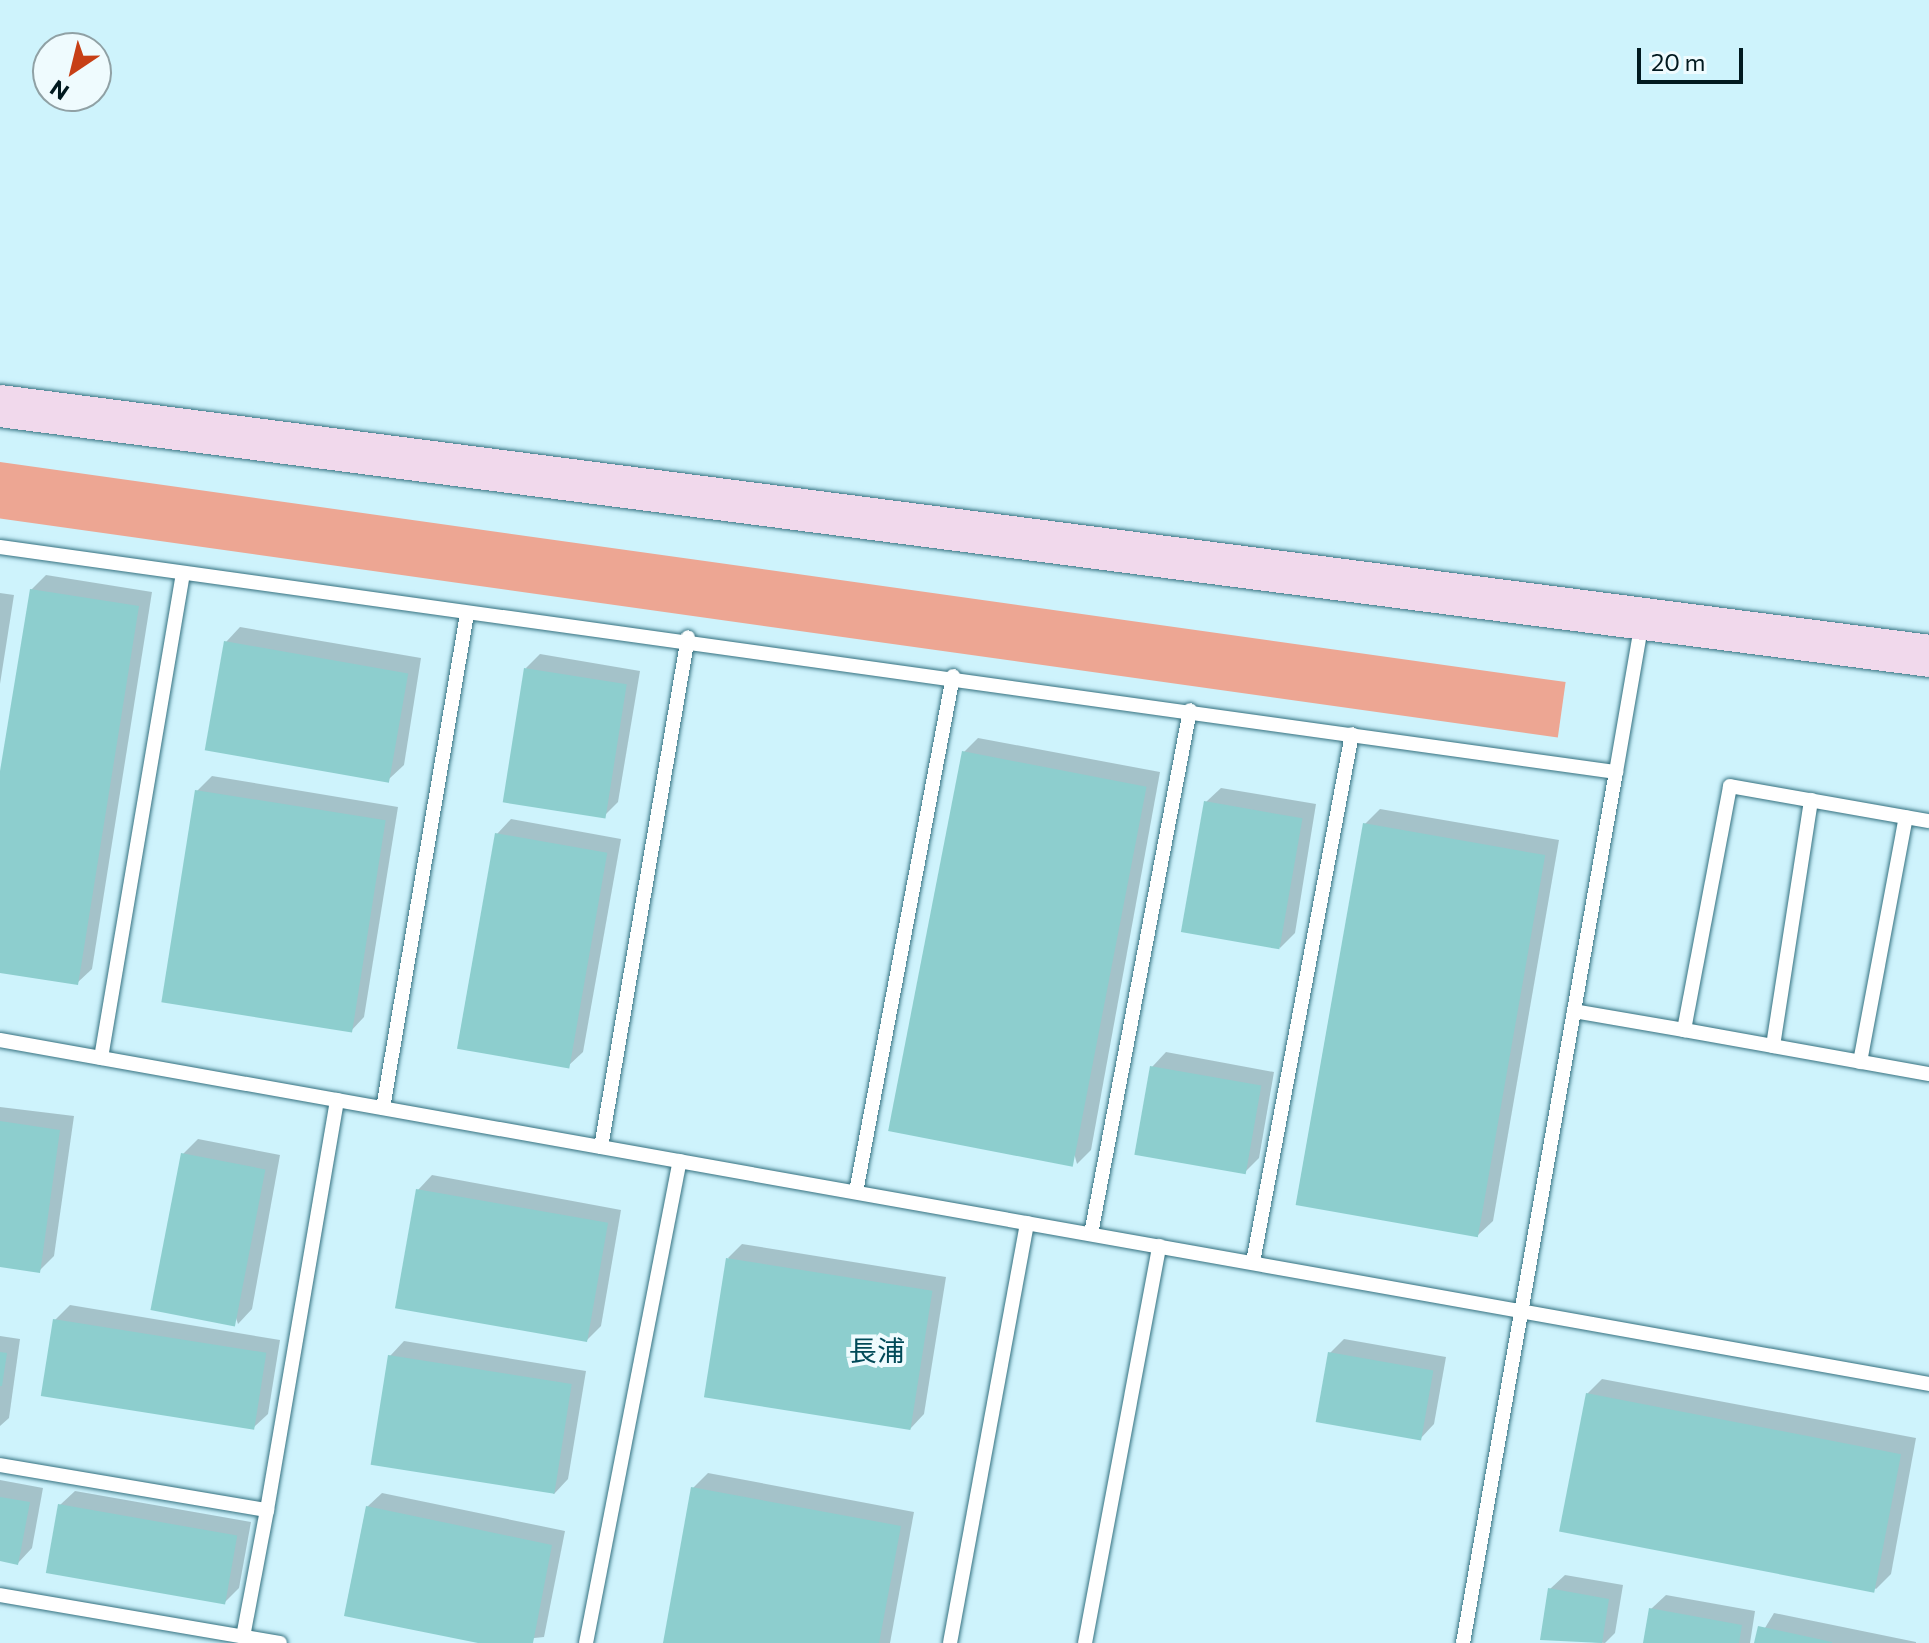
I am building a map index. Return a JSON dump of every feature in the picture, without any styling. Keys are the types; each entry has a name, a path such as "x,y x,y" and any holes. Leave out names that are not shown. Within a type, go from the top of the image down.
{"street":[{"path":"0,406 1929,656"}],"lane":[{"path":"0,547 467,614 688,637 1616,772"},
{"path":"101,1058 183,575"},
{"path":"383,1108 467,614"},
{"path":"1463,1643 1642,619"},
{"path":"601,1147 688,637"},
{"path":"856,1192 953,676"},
{"path":"1091,1234 1190,710"},
{"path":"1253,1262 1352,734"},
{"path":"1684,1030 1730,786 1929,821"},
{"path":"1773,1046 1811,800"},
{"path":"1860,1062 1906,817"},
{"path":"1574,1011 1929,1074"},
{"path":"0,1040 1929,1384"},
{"path":"243,1637 337,1100"},
{"path":"586,1643 680,1161"},
{"path":"950,1643 1027,1223"},
{"path":"1085,1643 1159,1246"},
{"path":"0,1465 267,1510"},
{"path":"0,1595 280,1643"}],"shaded area":[{"path":"0,462 1566,682 1558,737 0,519"}],"building":[{"path":"30,589 139,606 78,985 0,973 0,771"},
{"path":"224,641 408,673 389,783 205,750"},
{"path":"524,668 627,684 605,819 503,802"},
{"path":"962,751 1147,787 1073,1167 888,1131"},
{"path":"195,790 386,820 352,1033 161,1002"},
{"path":"1204,801 1302,818 1279,949 1181,932"},
{"path":"1363,823 1545,855 1478,1237 1296,1205"},
{"path":"495,833 607,853 569,1068 457,1049"},
{"path":"1150,1066 1261,1086 1246,1174 1134,1155"},
{"path":"0,1121 60,1130 40,1273 0,1267"},
{"path":"181,1153 265,1169 235,1326 150,1310"},
{"path":"416,1189 608,1223 587,1342 395,1308"},
{"path":"726,1258 932,1291 910,1430 704,1397"},
{"path":"53,1319 266,1353 254,1430 41,1396"},
{"path":"0,1352 7,1353 2,1386 0,1386"},
{"path":"1328,1352 1433,1371 1421,1441 1316,1422"},
{"path":"388,1355 572,1384 554,1494 371,1465"},
{"path":"1586,1393 1901,1454 1874,1593 1559,1531"},
{"path":"691,1487 901,1526 879,1643 663,1643"},
{"path":"0,1497 30,1502 18,1565 0,1561"},
{"path":"58,1504 237,1536 225,1605 46,1573"},
{"path":"366,1506 552,1545 533,1643 478,1643 344,1616"},
{"path":"1548,1588 1609,1599 1602,1643 1540,1640"},
{"path":"1649,1608 1742,1625 1739,1643 1643,1643"},
{"path":"1758,1626 1832,1642 1832,1643 1754,1643"}],"district":[{"name":"長浦","path":"877,1350"}]}
